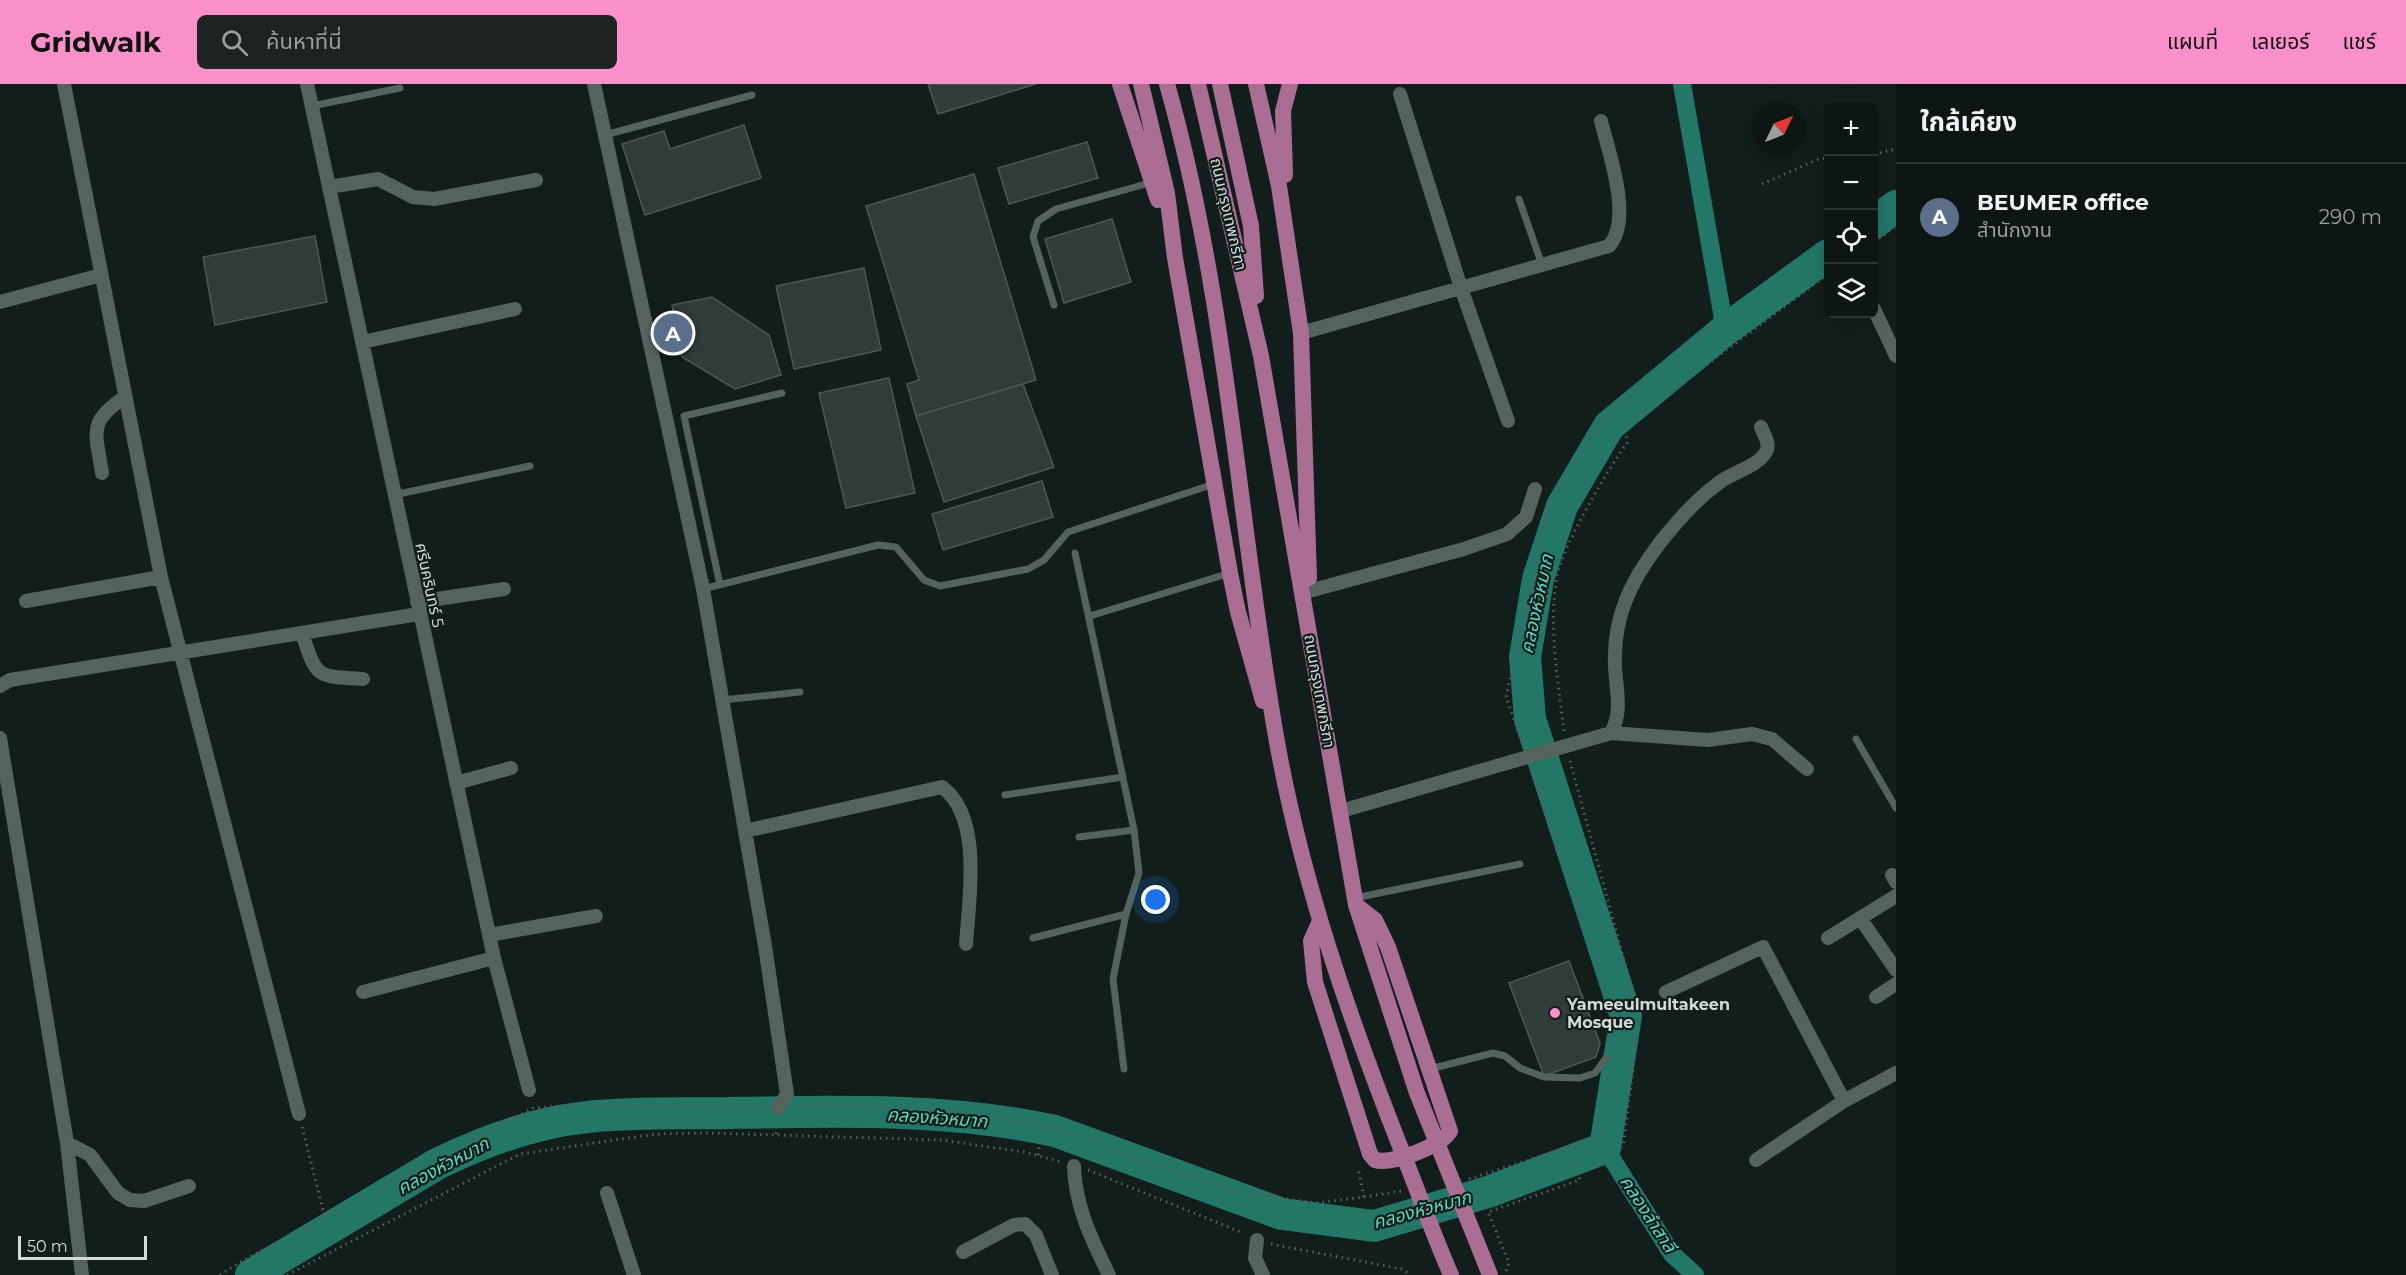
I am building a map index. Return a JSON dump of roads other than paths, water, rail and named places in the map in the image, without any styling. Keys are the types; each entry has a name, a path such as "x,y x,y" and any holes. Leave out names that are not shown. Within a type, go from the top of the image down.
{"main road":[{"path":"1120,84 1154,182 1175,258"},
{"path":"1142,84 1167,193 1175,258 1230,573 1254,674 1277,744"},
{"name":"ถนนกรุงเทพกรีฑา","path":"1167,84 1223,344 1257,614 1277,744 1319,923 1382,1100 1451,1275"},
{"path":"1220,84 1251,226 1262,356"},
{"path":"1256,84 1278,186 1300,333 1310,632"},
{"path":"1290,84 1283,111 1291,266"},
{"name":"ถนนกรุงเทพกรีฑา","path":"1199,88 1262,356 1356,901 1374,966 1417,1093 1490,1275"},
{"path":"1319,923 1311,941 1315,982 1370,1154 1375,1160 1387,1162 1447,1136 1450,1131 1388,947 1375,920 1356,901"},
{"path":"1485,1275 1498,1272 1504,1275"}],"street":[{"path":"64,84 160,577 299,1114"},
{"name":"ศรีนครินทร์ 5","path":"307,84 494,958 529,1090"},
{"path":"594,84 703,589 787,1094 778,1108"},
{"path":"1400,94 1461,288 1508,421"},
{"path":"1300,333 1609,246 1614,241 1619,221 1617,187 1601,122"},
{"path":"329,187 378,179 413,197 434,199 536,180"},
{"path":"0,302 101,275"},
{"path":"362,342 515,309"},
{"path":"1878,318 1896,356"},
{"path":"102,473 96,426 106,410 125,397"},
{"path":"1611,733 1618,722 1619,704 1615,666 1616,627 1624,598 1643,565 1682,515 1720,481 1760,458 1767,451 1768,444 1761,427"},
{"path":"1309,591 1464,549 1507,534 1526,517 1535,489"},
{"path":"26,601 160,577"},
{"path":"0,686 10,680 302,633 504,588"},
{"path":"302,633 313,666 322,674 363,679"},
{"path":"1341,812 1611,733 1708,740 1752,734 1772,739 1807,769"},
{"path":"0,738 67,1143 82,1275"},
{"path":"456,783 511,768"},
{"path":"745,831 942,787 953,795 961,807 971,861 966,944"},
{"path":"1828,938 1896,896"},
{"path":"489,935 596,916"},
{"path":"1860,918 1896,970"},
{"path":"1666,992 1763,947 1844,1101"},
{"path":"363,992 494,958"},
{"path":"1876,997 1896,984"},
{"path":"1756,1160 1844,1101 1896,1073"},
{"path":"67,1143 90,1155 118,1193 130,1200 144,1201 189,1186"},
{"path":"1074,1166 1078,1200 1088,1231 1109,1275"},
{"path":"608,1193 634,1275"},
{"path":"963,1252 1014,1225 1025,1224 1036,1234 1052,1275"},
{"path":"1257,1240 1255,1258 1263,1275"}],"lane":[{"path":"312,106 400,88"},
{"path":"605,135 752,96"},
{"path":"1054,305 1033,237 1038,221 1056,209 1154,182"},
{"path":"1519,199 1542,265"},
{"path":"720,585 684,416 782,393"},
{"path":"394,495 530,466"},
{"path":"703,589 878,545 896,547 924,580 940,586 1028,569 1044,560 1068,532 1214,484"},
{"path":"1075,553 1134,830 1139,873 1126,914 1113,979 1124,1069"},
{"path":"1090,616 1230,573"},
{"path":"722,700 800,692"},
{"path":"1856,739 1896,808"},
{"path":"1005,795 1123,777"},
{"path":"1079,837 1134,830"},
{"path":"1356,901 1520,864"},
{"path":"1033,938 1126,914"},
{"path":"1429,1069 1493,1053 1506,1056 1520,1068 1544,1077 1580,1078 1595,1073 1609,1056"}],"waterway":[{"path":"1682,84 1725,330"},
{"name":"คลองหัวหมาก","path":"1878,220 1896,206"},
{"name":"คลองหัวหมาก","path":"251,1275 437,1164 491,1140 529,1128 605,1115 852,1112 975,1118 1055,1131 1282,1214 1374,1226 1488,1192 1605,1148 1626,1016 1530,719 1525,657 1538,579 1562,506 1609,426 1725,330 1824,258"},
{"name":"คลองลำสาลี","path":"1605,1148 1672,1254 1695,1275"}],"place":[{"name":"BEUMER office","path":"673,333"},
{"name":"Yameeulmultakeen Mosque","path":"1555,1013"}]}
